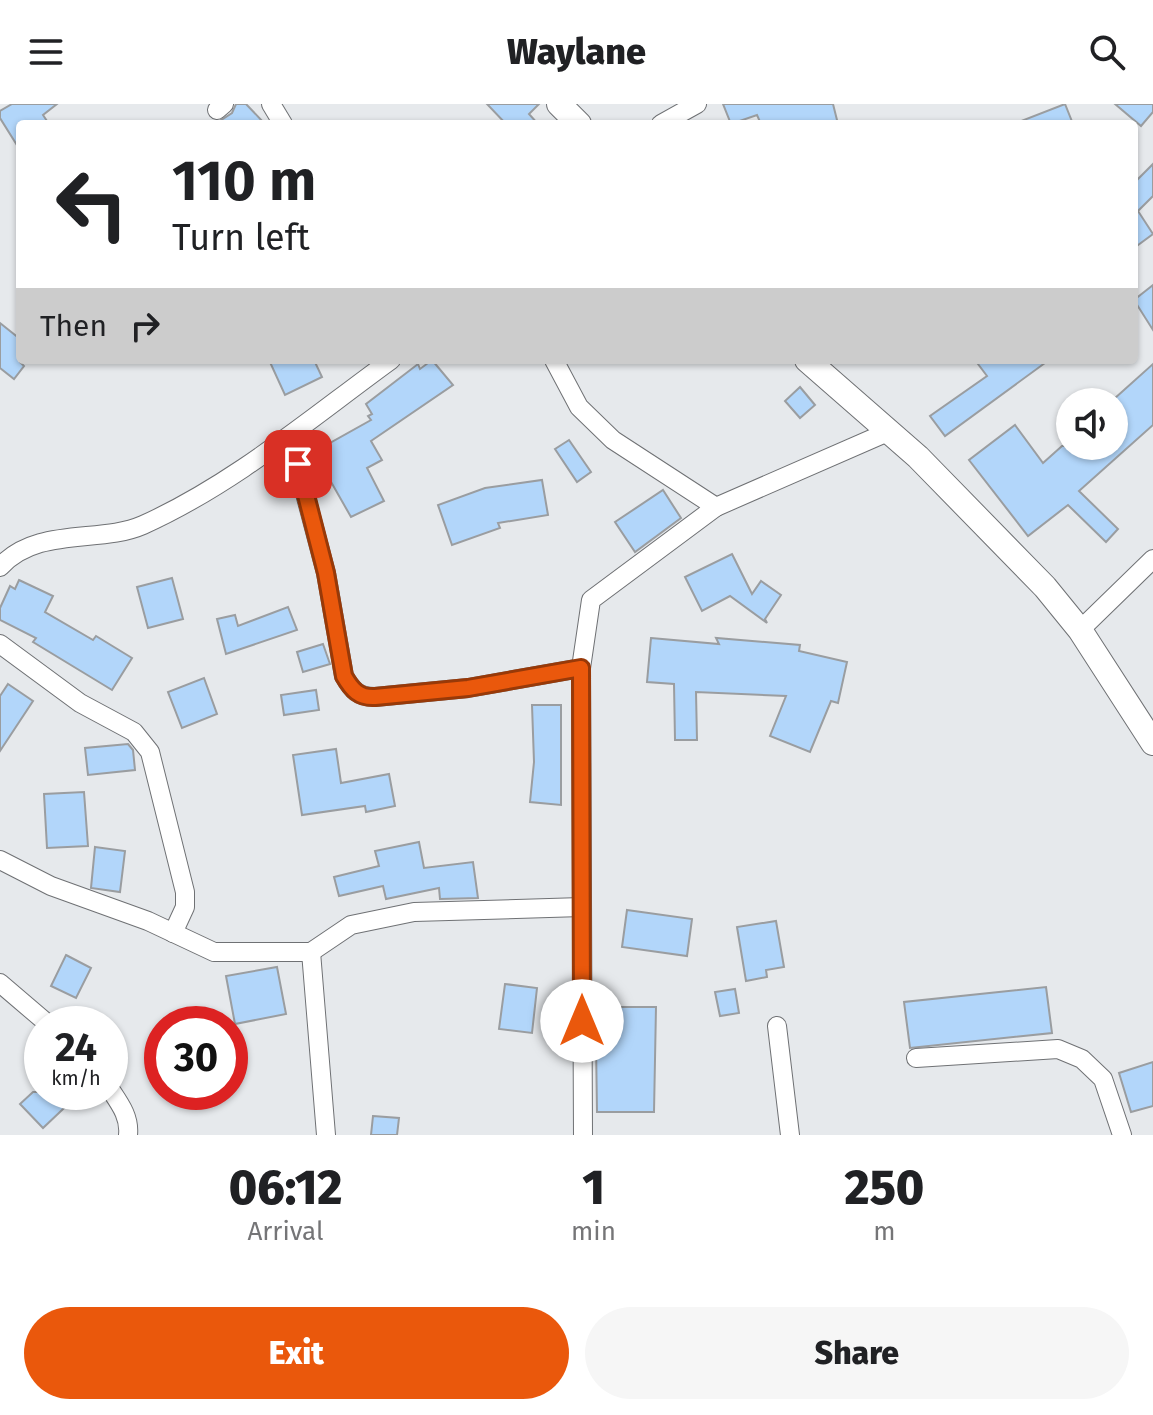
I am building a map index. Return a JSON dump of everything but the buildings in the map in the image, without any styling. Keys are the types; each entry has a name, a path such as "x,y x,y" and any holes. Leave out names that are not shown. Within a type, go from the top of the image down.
{"street":[{"path":"559,104 575,120"},
{"path":"668,120 697,104"},
{"path":"0,567 8,558 43,542 140,526 290,437 386,364"},
{"path":"556,364 579,407 613,440 716,507"},
{"path":"815,364 983,520 1080,630 1153,743"},
{"path":"583,1135 581,668 591,600 716,507 890,431"},
{"path":"290,437 326,573 344,676 351,689 364,697 375,697 468,688 581,668"},
{"path":"1080,630 1153,559"},
{"path":"0,644 80,703 134,732 150,752 185,892 185,907 173,933"},
{"path":"0,860 51,886 148,921 214,952 311,952 351,925 414,912 582,907"},
{"path":"311,952 326,1135"},
{"path":"0,983 27,1006"},
{"path":"777,1026 790,1135"},
{"path":"916,1058 1058,1049 1082,1059 1103,1079 1122,1135"},
{"path":"122,1110 128,1135"}],"route":[{"path":"298,464 326,573 344,676 351,689 364,697 375,697 468,688 581,668 582,1021"}]}
